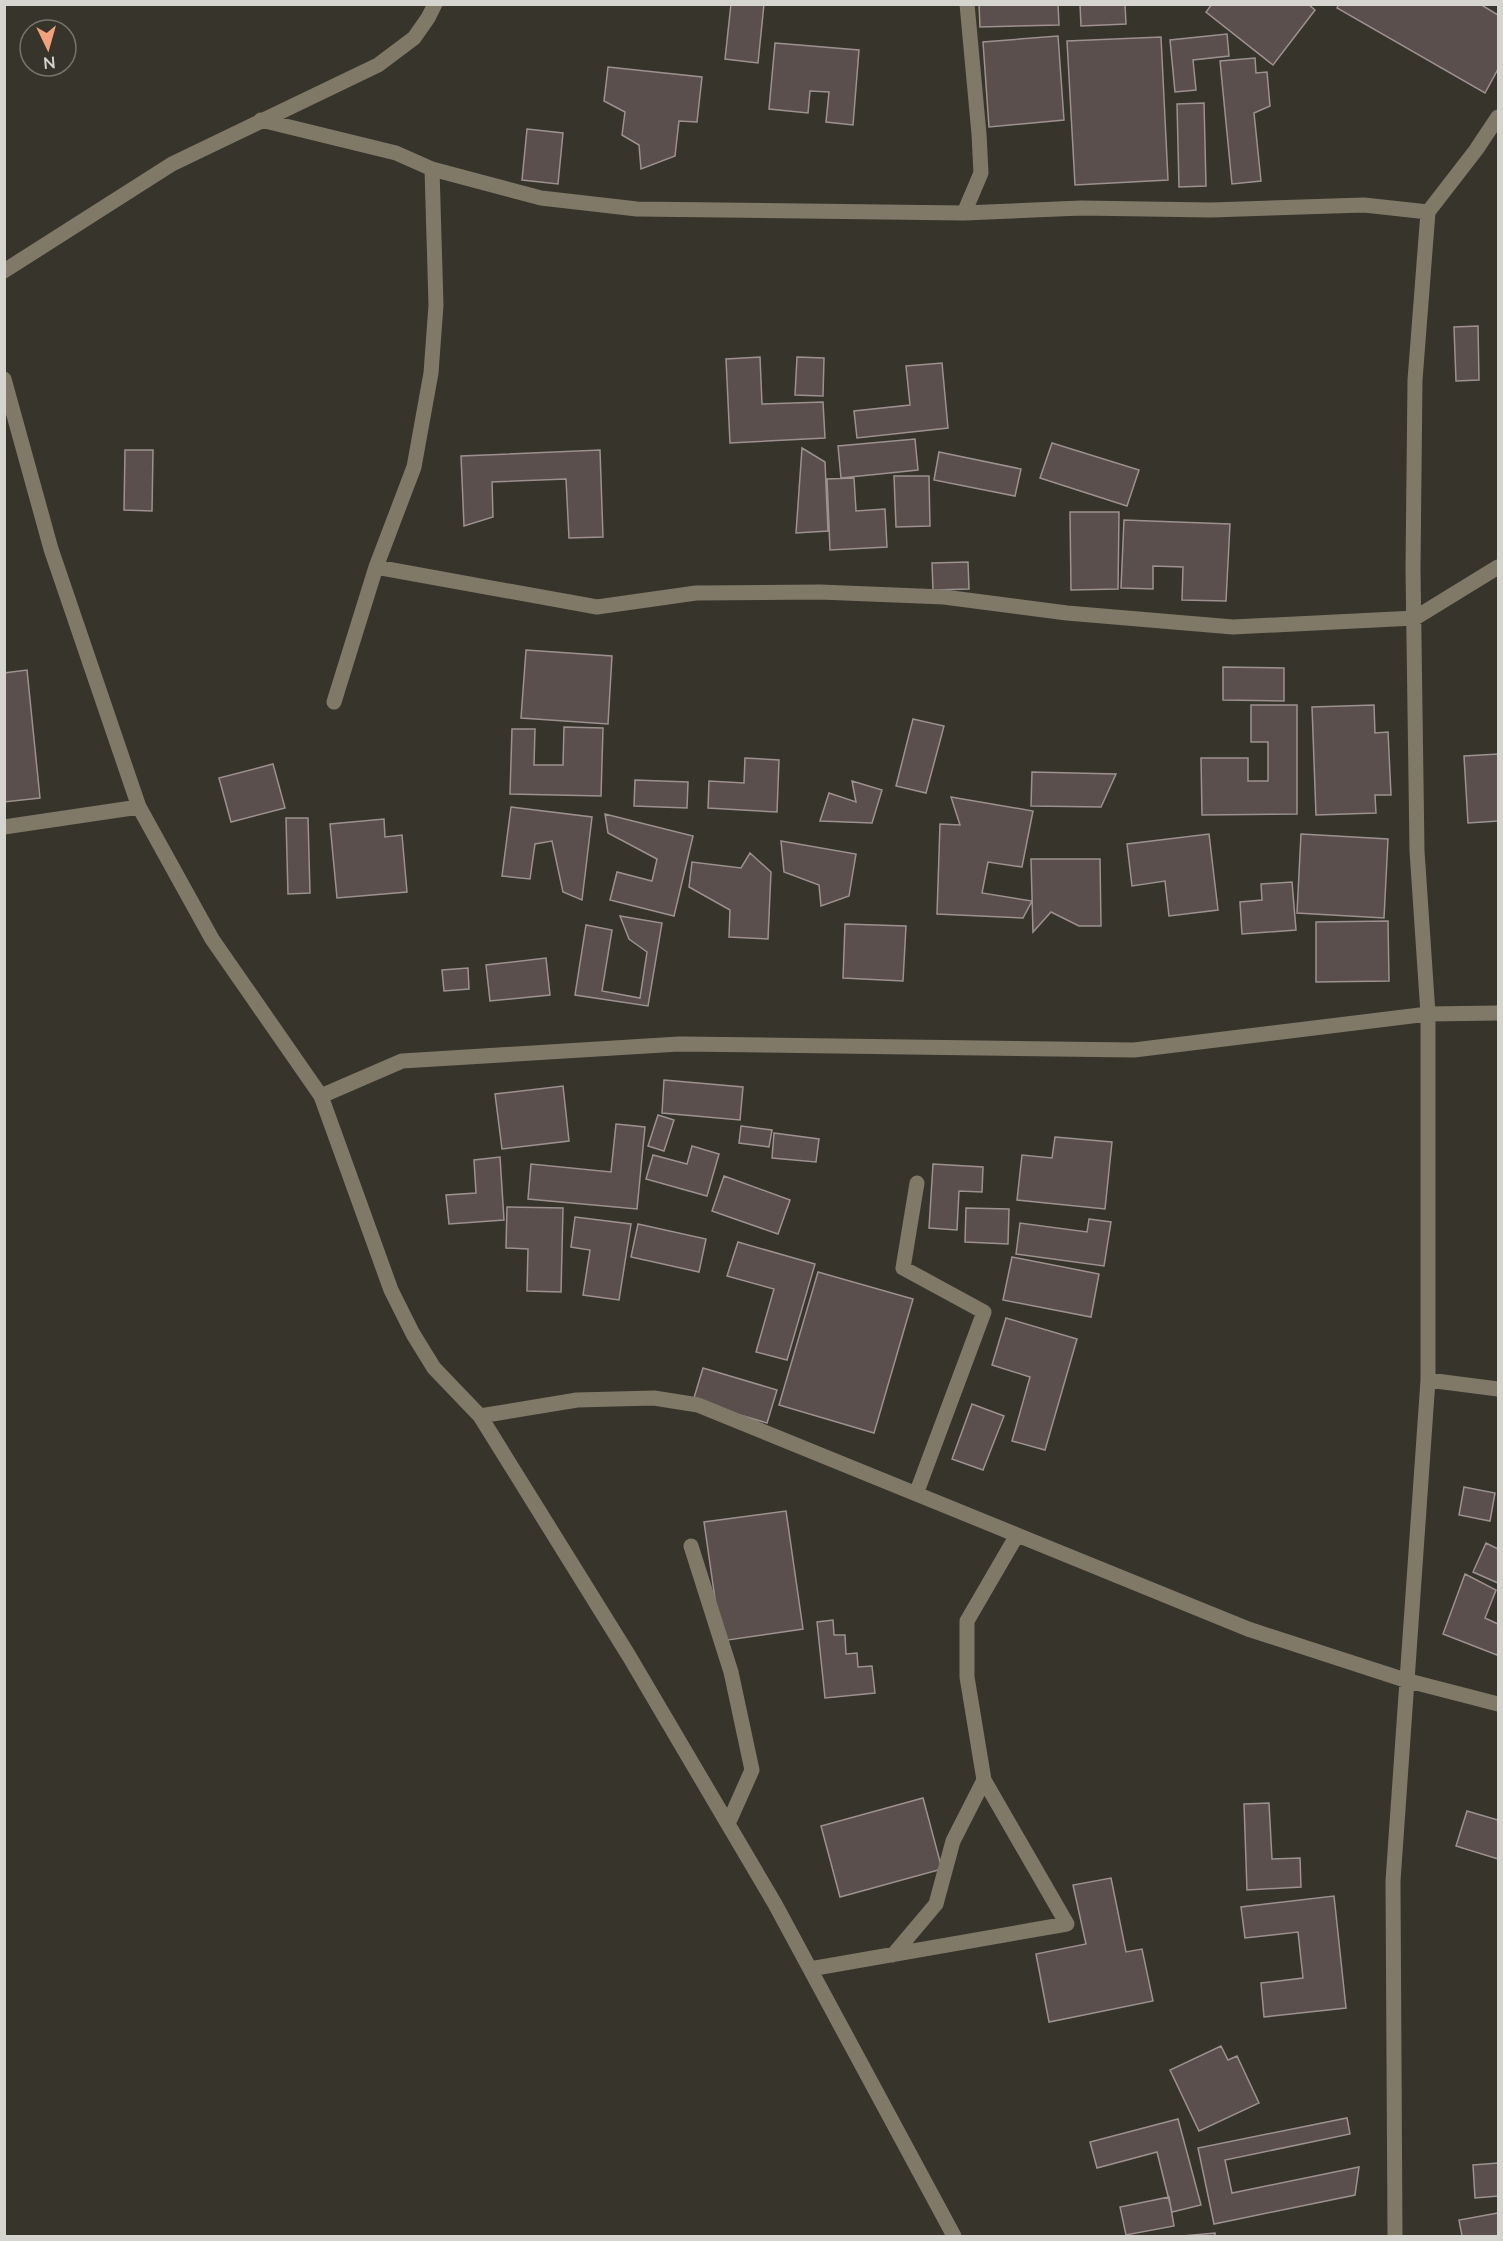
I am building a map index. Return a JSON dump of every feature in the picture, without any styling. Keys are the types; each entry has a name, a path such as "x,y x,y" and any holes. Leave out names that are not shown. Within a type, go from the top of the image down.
{"street":[{"path":"4,271 172,164 378,64 414,38 435,4"},
{"path":"964,213 981,173 967,4"},
{"path":"1395,2236 1393,1881 1428,1380 1428,1014 1417,851 1413,568 1415,380 1428,212 1476,150 1498,117"},
{"path":"261,120 396,153 432,169 541,198 637,209 964,213 1081,208 1212,210 1364,205 1428,212"},
{"path":"334,702 376,567 414,467 431,373 436,305 432,169"},
{"path":"4,379 51,549 139,807 212,939 321,1096 391,1290 435,1368 480,1416 629,1656 775,1904 954,2236"},
{"path":"376,567 597,607 696,592 820,592 944,597 1067,613 1233,627 1415,618 1498,567"},
{"path":"4,827 139,807"},
{"path":"321,1096 402,1061 679,1044 1134,1050 1428,1014 1498,1013"},
{"path":"916,1494 984,1312 903,1268 917,1183"},
{"path":"1428,1380 1498,1389"},
{"path":"480,1416 577,1400 654,1398 698,1405 1248,1629 1406,1680 1498,1704"},
{"path":"810,1969 1067,1924 984,1780 967,1677 967,1621 1017,1534"},
{"path":"691,1546 731,1672 752,1770 728,1824"},
{"path":"893,1955 936,1904 953,1842 984,1780"}],"building":[{"path":"731,4 764,4 758,63 725,59"},
{"path":"979,4 1058,4 1059,25 980,27"},
{"path":"1080,4 1125,4 1126,24 1081,26"},
{"path":"1212,4 1308,4 1315,10 1273,65 1206,12"},
{"path":"1339,4 1480,4 1498,15 1498,69 1485,93 1337,8"},
{"path":"1227,34 1229,56 1193,60 1196,90 1175,92 1170,40"},
{"path":"1058,36 1064,120 989,127 983,42"},
{"path":"1161,37 1168,180 1075,185 1067,41"},
{"path":"775,43 859,50 853,125 826,122 829,92 810,91 808,113 769,109"},
{"path":"1255,58 1256,73 1267,72 1270,106 1254,113 1261,181 1232,184 1220,61"},
{"path":"608,67 702,77 697,122 679,121 675,156 641,169 639,145 622,135 625,112 604,101"},
{"path":"1204,103 1206,186 1179,187 1177,104"},
{"path":"527,129 563,133 558,184 522,180"},
{"path":"1478,326 1479,380 1456,381 1454,327"},
{"path":"760,357 762,404 823,402 825,438 730,443 726,359"},
{"path":"797,357 824,358 823,396 795,395"},
{"path":"942,363 948,428 857,438 854,411 910,405 906,366"},
{"path":"915,439 918,470 841,478 838,446"},
{"path":"1052,443 1139,470 1127,506 1040,478"},
{"path":"802,448 825,462 828,531 796,533"},
{"path":"125,450 153,450 152,511 124,510"},
{"path":"600,450 603,537 569,538 566,479 492,482 493,517 464,526 461,456"},
{"path":"939,452 1021,469 1015,496 934,480"},
{"path":"894,476 929,476 930,526 896,527"},
{"path":"854,478 856,511 885,509 887,547 830,550 827,479"},
{"path":"1070,512 1119,512 1118,589 1071,590"},
{"path":"1124,520 1230,524 1226,601 1182,600 1183,567 1153,566 1153,589 1121,588"},
{"path":"968,562 969,589 933,590 932,563"},
{"path":"526,650 612,656 608,724 521,718"},
{"path":"1223,667 1284,668 1284,701 1223,700"},
{"path":"27,670 40,798 4,802 4,673"},
{"path":"1251,705 1297,705 1297,814 1202,815 1201,758 1248,758 1248,781 1268,781 1268,742 1251,742"},
{"path":"1374,705 1375,733 1388,732 1391,795 1375,795 1376,813 1316,815 1312,707"},
{"path":"913,719 944,726 926,793 896,786"},
{"path":"564,727 603,728 601,796 510,794 512,729 535,729 534,765 563,765"},
{"path":"1498,754 1498,821 1468,823 1464,756"},
{"path":"745,758 779,760 777,812 708,808 709,781 744,783"},
{"path":"273,764 285,808 231,822 219,778"},
{"path":"1032,772 1116,774 1101,807 1031,806"},
{"path":"635,780 688,782 687,808 634,806"},
{"path":"852,781 882,790 872,823 820,821 829,793 856,802"},
{"path":"951,797 1033,811 1022,867 988,862 982,893 1032,901 1023,918 937,914 940,824 960,825"},
{"path":"511,807 592,817 582,900 563,892 552,841 535,844 530,879 502,876"},
{"path":"605,814 693,836 674,916 610,900 617,872 652,881 657,859 608,833"},
{"path":"286,818 308,818 310,893 288,894"},
{"path":"384,819 385,837 402,835 407,892 337,898 330,824"},
{"path":"1209,834 1218,910 1169,916 1165,881 1132,886 1127,844"},
{"path":"1301,834 1388,839 1384,918 1297,913"},
{"path":"781,841 856,854 849,896 821,906 819,885 784,872"},
{"path":"750,853 771,872 768,939 729,937 730,910 689,887 692,862 741,868"},
{"path":"1031,859 1100,859 1101,926 1079,926 1051,912 1033,932"},
{"path":"1292,882 1296,930 1242,934 1240,902 1262,900 1261,884"},
{"path":"620,916 662,923 648,1006 575,995 586,925 612,930 602,991 640,998 647,952 629,939"},
{"path":"1388,921 1389,981 1316,982 1316,922"},
{"path":"845,924 906,926 903,981 843,978"},
{"path":"546,958 550,995 490,1001 486,965"},
{"path":"468,968 469,989 444,991 442,970"},
{"path":"664,1080 743,1087 740,1120 662,1113"},
{"path":"563,1086 569,1141 502,1149 495,1094"},
{"path":"658,1115 674,1120 664,1151 648,1146"},
{"path":"616,1124 645,1127 637,1209 528,1199 531,1164 611,1172"},
{"path":"741,1126 772,1130 769,1147 739,1143"},
{"path":"774,1133 819,1139 816,1162 772,1158"},
{"path":"1055,1137 1112,1142 1105,1209 1017,1200 1022,1155 1052,1158"},
{"path":"692,1146 719,1154 707,1196 646,1179 653,1155 687,1164"},
{"path":"500,1157 504,1220 449,1224 446,1195 476,1193 474,1160"},
{"path":"933,1164 983,1167 982,1192 959,1191 957,1230 929,1228"},
{"path":"724,1176 790,1200 778,1234 712,1211"},
{"path":"507,1207 563,1208 561,1292 527,1291 528,1249 506,1248"},
{"path":"966,1208 1009,1209 1008,1244 965,1242"},
{"path":"575,1217 631,1224 619,1300 583,1295 590,1250 571,1247"},
{"path":"1089,1219 1111,1222 1104,1266 1016,1254 1020,1223 1087,1232"},
{"path":"638,1224 706,1239 699,1272 631,1257"},
{"path":"738,1242 815,1264 787,1360 756,1352 774,1289 727,1276"},
{"path":"1012,1257 1099,1274 1091,1317 1003,1300"},
{"path":"818,1272 913,1299 874,1433 779,1405"},
{"path":"1006,1318 1077,1339 1045,1450 1012,1441 1030,1377 992,1365"},
{"path":"703,1368 777,1390 767,1423 693,1401"},
{"path":"972,1404 1004,1416 983,1470 952,1459"},
{"path":"1464,1487 1495,1493 1490,1521 1459,1515"},
{"path":"786,1511 803,1629 721,1641 704,1522"},
{"path":"1486,1543 1498,1549 1498,1583 1473,1572"},
{"path":"1465,1574 1496,1590 1485,1618 1498,1624 1497,1655 1443,1634"},
{"path":"833,1620 834,1635 845,1635 846,1654 857,1653 858,1667 872,1666 875,1693 825,1698 817,1622"},
{"path":"923,1798 942,1869 840,1897 821,1826"},
{"path":"1269,1803 1272,1859 1300,1858 1301,1887 1247,1890 1244,1804"},
{"path":"1467,1811 1498,1820 1498,1859 1456,1846"},
{"path":"1111,1878 1126,1952 1142,1949 1153,2001 1049,2022 1036,1954 1086,1944 1073,1885"},
{"path":"1334,1896 1346,2008 1264,2017 1261,1983 1303,1978 1298,1932 1245,1938 1241,1907"},
{"path":"1221,2046 1228,2060 1237,2056 1259,2103 1199,2131 1170,2070"},
{"path":"1347,2118 1350,2134 1225,2160 1232,2193 1359,2167 1355,2195 1214,2224 1198,2148"},
{"path":"1178,2119 1201,2205 1172,2212 1157,2152 1097,2168 1090,2142"},
{"path":"1498,2163 1498,2196 1475,2198 1473,2165"},
{"path":"1169,2197 1174,2226 1126,2235 1120,2207"},
{"path":"1498,2213 1498,2236 1462,2236 1459,2220"},
{"path":"1215,2233 1215,2236 1182,2236"}]}
